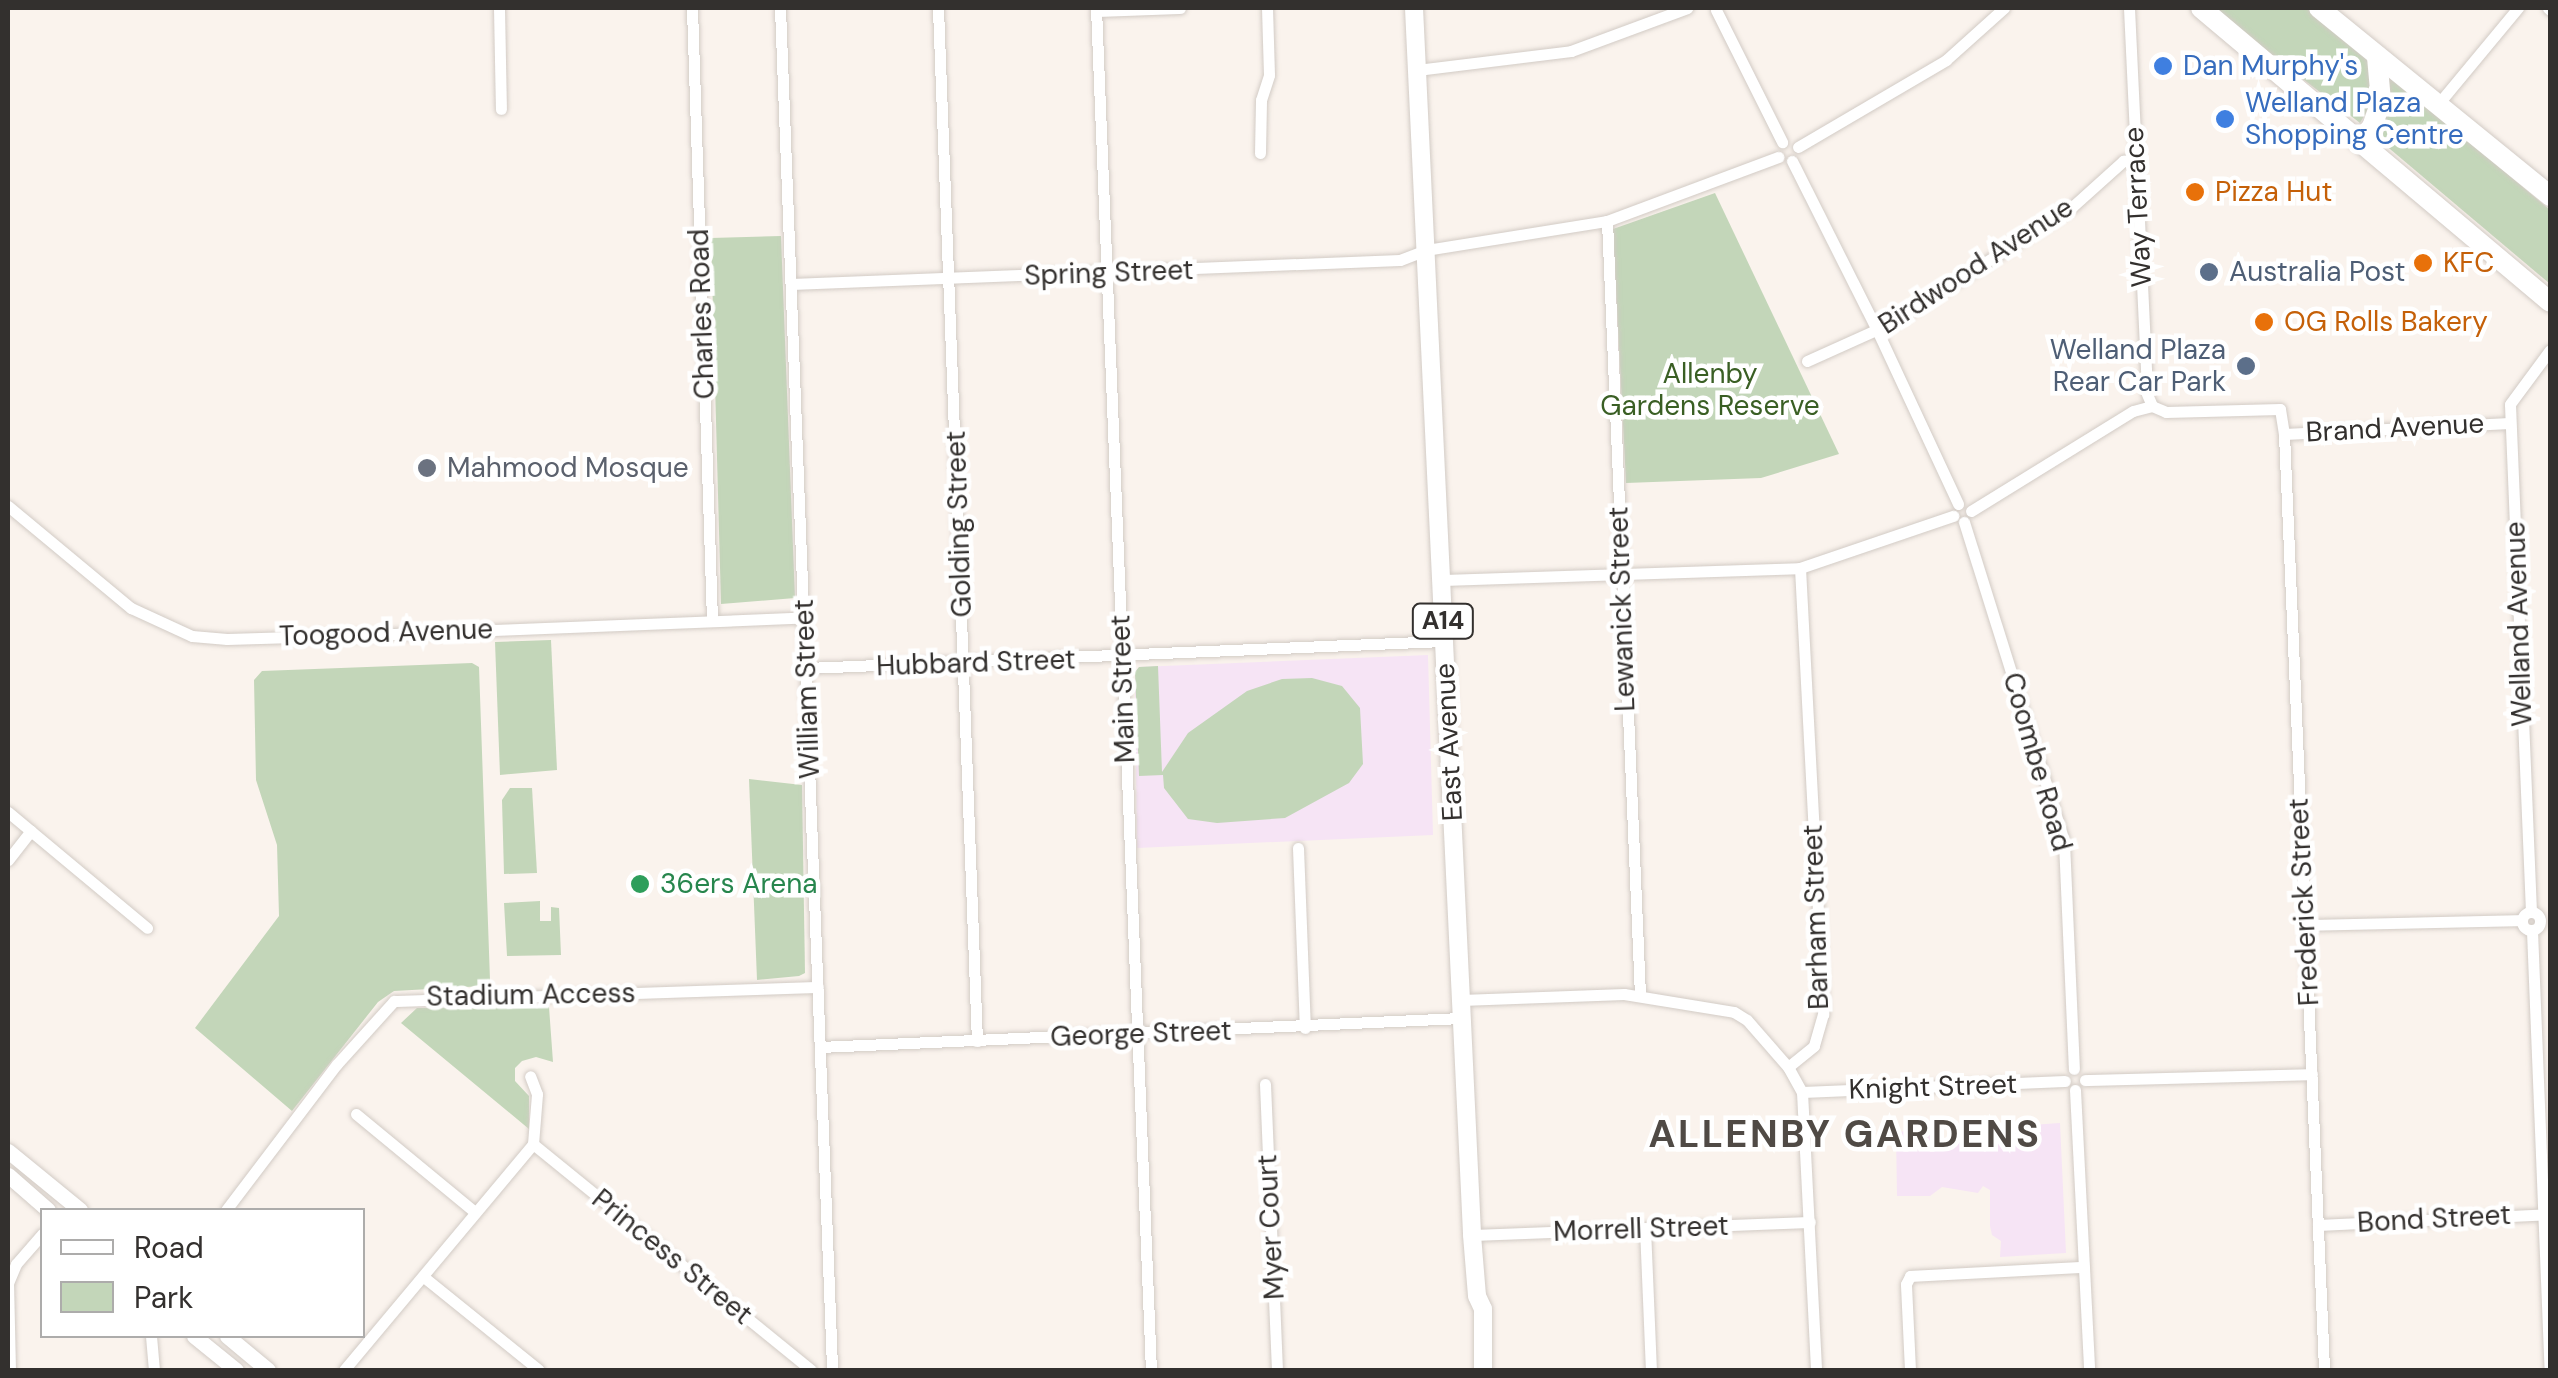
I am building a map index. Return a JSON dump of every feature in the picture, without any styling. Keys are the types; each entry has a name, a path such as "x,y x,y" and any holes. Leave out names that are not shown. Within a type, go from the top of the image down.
{"highway":[{"path":"2201,8 2550,302"},
{"path":"2319,8 2550,196"},
{"path":"2358,141 2372,127 2381,101 2377,57"}],"main road":[{"name":"East Avenue","path":"1414,8 1472,1235 1476,1296 1483,1310 1484,1370"},
{"path":"8,1151 71,1208"},
{"path":"8,1175 46,1208"},
{"name":"East Avenue","path":"1472,1370 1471,1310 1476,1296"},
{"path":"196,1338 236,1370"},
{"path":"229,1338 268,1370"}],"street":[{"path":"498,8 501,109"},
{"name":"Charles Road","path":"692,8 712,620"},
{"name":"William Street","path":"780,8 832,1370"},
{"name":"Golding Street","path":"938,8 977,1041"},
{"path":"1096,10 1180,8"},
{"path":"1260,153 1261,100 1270,75 1266,8"},
{"path":"1417,70 1572,51 1687,8"},
{"path":"1702,8 1718,8 1782,142 1778,157 1792,162 1798,148 1946,60 2004,8"},
{"name":"Way Terrace","path":"2129,8 2147,394 2152,406"},
{"path":"2439,103 2518,8"},
{"name":"Main Street","path":"1096,10 1151,1370"},
{"path":"1782,142 1792,142 1798,148"},
{"name":"Spring Street","path":"791,284 1400,260 1426,250 1608,221 1778,157"},
{"name":"Birdwood Avenue","path":"1807,362 1878,330 2072,207 2123,161 2136,159"},
{"name":"Coombe Road","path":"1792,162 1878,330 1962,513 2064,842 2074,1069"},
{"name":"Lewanick Street","path":"1608,221 1640,996"},
{"name":"Welland Avenue","path":"2536,917 2510,423 2513,395 2550,350"},
{"path":"1442,580 1800,568 1962,513 2133,411 2152,406"},
{"name":"Brand Avenue","path":"2152,406 2166,412 2280,409 2284,434 2510,423"},
{"name":"Frederick Street","path":"2284,434 2324,1370"},
{"name":"Toogood Avenue","path":"8,506 132,608 192,636 355,636 797,618 805,624"},
{"name":"Barham Street","path":"1788,1068 1814,1046 1823,1014 1800,568"},
{"name":"Hubbard Street","path":"807,668 1122,658 1444,641"},
{"path":"8,812 147,928"},
{"path":"8,860 31,831"},
{"path":"1298,848 1305,1028"},
{"path":"2305,925 2536,917"},
{"path":"2536,917 2524,928 2532,931 2547,1214 2550,1370"},
{"name":"Stadium Access","path":"228,1208 337,1064 394,1001 818,986"},
{"path":"1462,1009 1640,996 1734,1012 1747,1020 1788,1068 1802,1092 1816,1370"},
{"name":"George Street","path":"820,1047 1305,1028 1462,1009"},
{"path":"2074,1069 2085,1080"},
{"path":"2074,1069 2070,1085 2089,1370"},
{"path":"2070,1085 2085,1080 2312,1074"},
{"path":"344,1370 425,1278 533,1144 538,1094 530,1076"},
{"name":"Myer Court","path":"1264,1084 1277,1370"},
{"name":"Knight Street","path":"1802,1092 2070,1085"},
{"path":"356,1114 475,1212"},
{"name":"Princess Street","path":"533,1144 811,1370"},
{"name":"Bond Street","path":"2318,1225 2547,1214"},
{"name":"Morrell Street","path":"1472,1235 1810,1222"},
{"path":"1645,1228 1651,1370"},
{"path":"10,1370 8,1283 16,1264 40,1236"},
{"path":"1910,1370 1906,1284 1910,1276 2084,1267"},
{"path":"425,1278 538,1370"},
{"path":"151,1338 154,1370"}],"shaded area":[{"path":"1428,655 1433,835 1137,848 1135,672 1139,667"},
{"path":"2060,1123 2066,1253 2000,1257 2001,1241 1992,1235 1990,1226 1990,1190 1983,1186 1978,1193 1942,1187 1930,1196 1897,1196 1896,1132 1938,1129 1939,1138 1993,1137 1993,1128"}],"green space":[{"path":"2211,8 2311,8 2366,53 2373,68 2373,101 2360,123"},
{"path":"2385,70 2550,210 2550,284 2371,133"},
{"name":"Allenby Gardens Reserve","path":"1715,193 1839,454 1761,478 1626,483 1613,229"},
{"path":"781,236 795,598 721,604 711,238"},
{"path":"551,640 557,770 500,775 495,642"},
{"path":"472,663 479,667 490,980 484,986 394,991 378,1002 292,1111 195,1028 279,916 277,845 256,780 254,680 262,671"},
{"path":"1158,666 1162,772 1188,733 1247,691 1282,679 1312,678 1342,686 1360,708 1363,764 1349,783 1285,818 1217,823 1188,819 1164,788 1163,775 1139,776 1135,672 1139,667"},
{"path":"749,779 802,785 805,973 799,976 757,980"},
{"path":"510,788 532,788 537,873 504,874 502,800"},
{"path":"540,901 540,921 551,921 551,907 559,908 561,955 507,956 504,903"},
{"path":"549,1007 553,1062 536,1057 515,1068 515,1081 529,1096 529,1129 401,1023 417,1008"}],"place":[{"name":"Dan Murphy's","path":"2163,66"},
{"name":"Welland Plaza Shopping Centre","path":"2225,119"},
{"name":"Pizza Hut","path":"2195,192"},
{"name":"KFC","path":"2423,263"},
{"name":"Australia Post","path":"2209,272"},
{"name":"OG Rolls Bakery","path":"2264,322"},
{"name":"Welland Plaza Rear Car Park","path":"2246,366"},
{"name":"Mahmood Mosque","path":"427,468"},
{"name":"36ers Arena","path":"640,884"}],"district":[{"name":"ALLENBY GARDENS","path":"1845,1135"}]}
